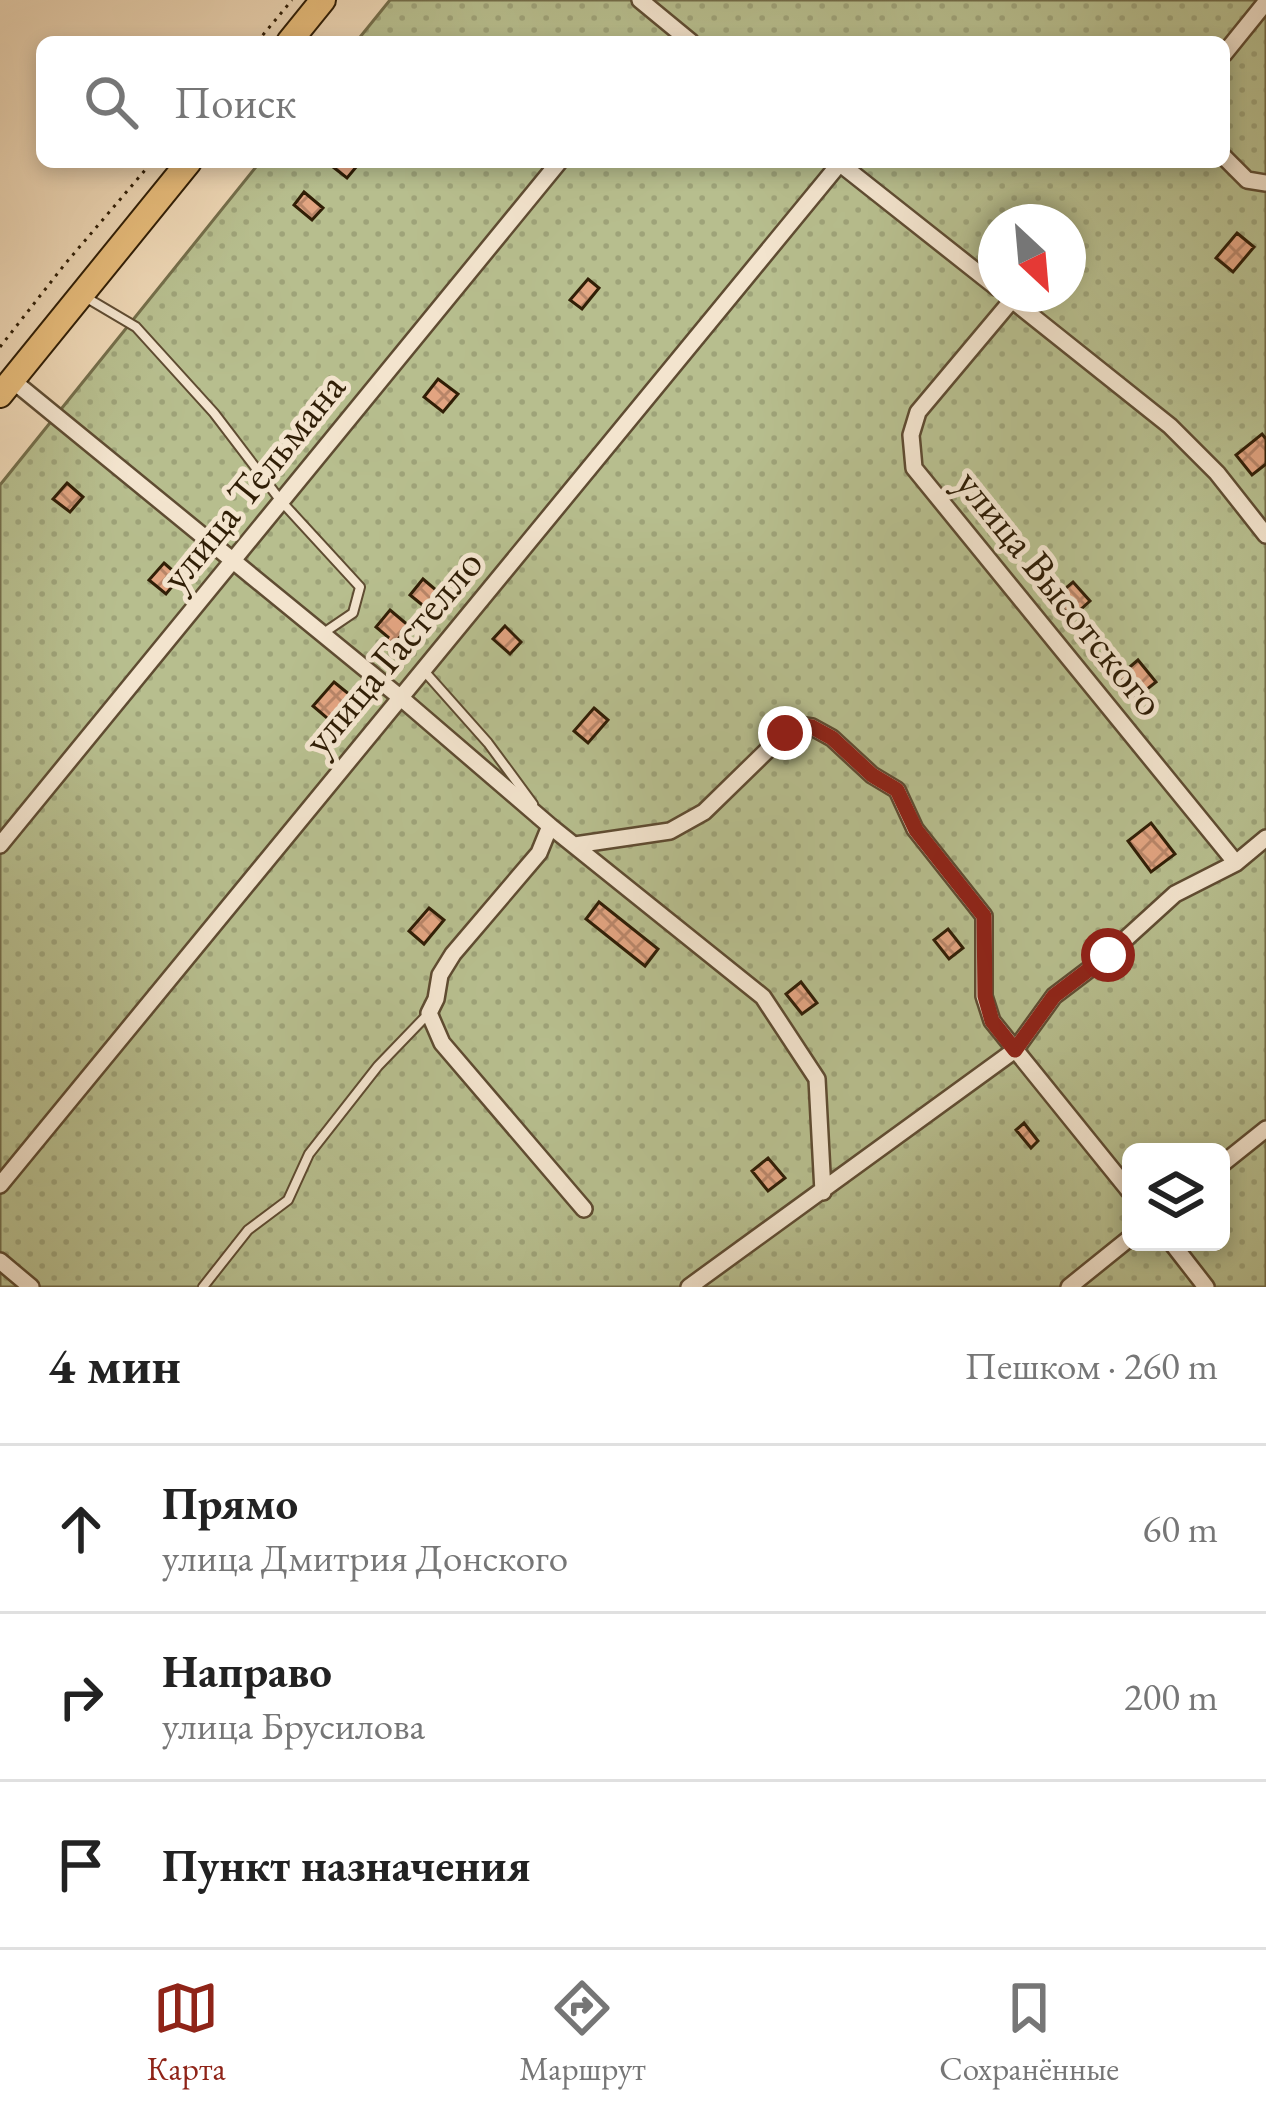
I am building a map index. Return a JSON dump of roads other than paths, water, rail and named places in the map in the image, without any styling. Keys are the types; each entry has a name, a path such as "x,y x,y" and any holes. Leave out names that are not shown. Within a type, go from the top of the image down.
{"main road":[{"path":"294,36 323,0"},
{"path":"6,388 184,168"}],"street":[{"path":"640,0 684,36"},
{"path":"1230,47 1266,2"},
{"path":"663,36 671,26"},
{"path":"1230,163 1247,180 1266,183"},
{"name":"улица Тельмана","path":"0,845 554,168"},
{"name":"улица Гастелло","path":"0,1185 835,168"},
{"path":"845,168 978,273"},
{"name":"улица Высотского","path":"996,312 918,412 911,435 914,468 1236,862"},
{"path":"1027,312 1170,426 1217,473 1266,535"},
{"path":"6,388 322,634 763,997 817,1078 823,1192"},
{"path":"575,845 670,831 704,812 798,725 832,738 872,775 897,790 916,830 984,916 985,996 992,1021 1122,1182"},
{"path":"550,826 539,853 453,954 440,975 429,1013 442,1043 584,1209"},
{"path":"689,1287 1015,1050 1054,996 1175,894 1236,862 1266,838"},
{"path":"1230,1158 1266,1129"},
{"path":"1070,1287 1122,1244"},
{"path":"1178,1251 1206,1287"},
{"path":"0,1261 31,1287"}],"lane":[{"path":"80,294 136,327 214,413 281,501 360,587 353,613 322,634"},
{"path":"424,671 488,743 550,826"},
{"path":"203,1287 248,1230 288,1200 309,1154 378,1066 429,1013"}]}
